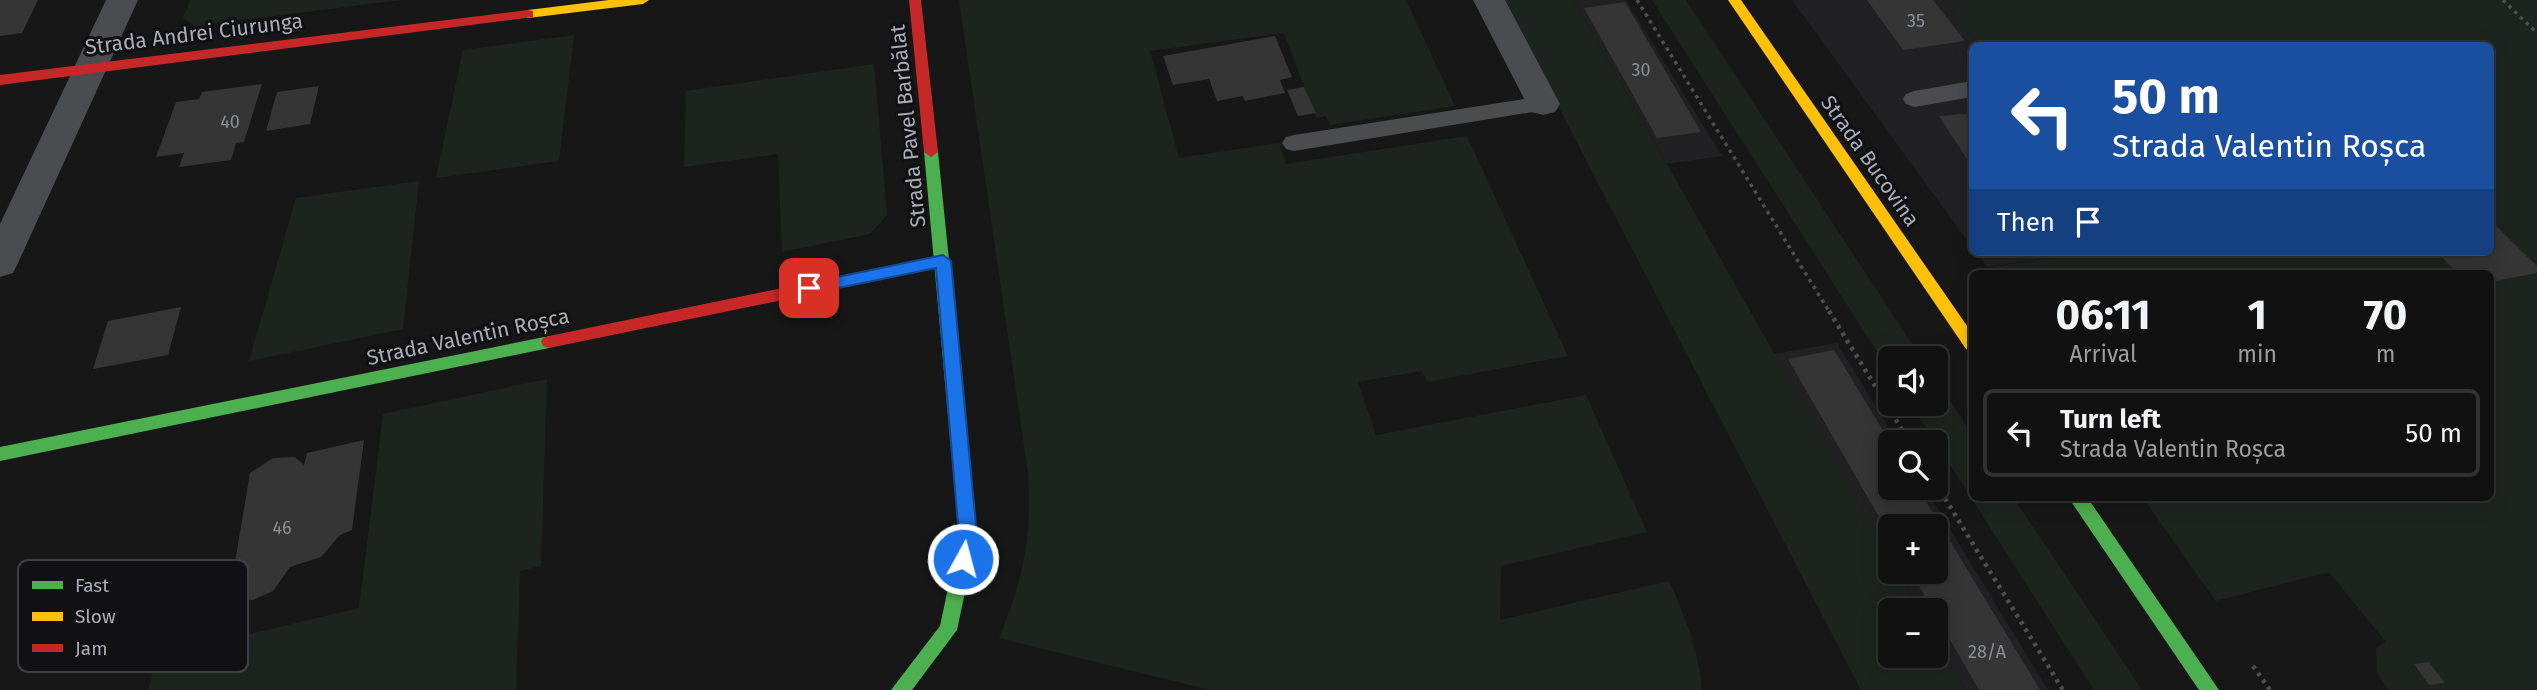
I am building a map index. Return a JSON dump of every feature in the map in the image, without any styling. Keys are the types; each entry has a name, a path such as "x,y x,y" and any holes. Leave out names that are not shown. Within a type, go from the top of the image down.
{"street":[{"path":"0,263 122,0"},
{"name":"Strada Andrei Ciurunga","path":"0,80 643,0"},
{"name":"Strada Pavel Barbălat","path":"900,690 948,630 968,536 943,261 915,0"},
{"path":"1489,0 1543,104"},
{"name":"Strada Bucovina","path":"1734,0 1969,341"},
{"name":"Strada Valentin Roșca","path":"0,454 943,261"},
{"path":"2080,501 2210,690"}],"lane":[{"path":"1913,99 1969,90"},
{"path":"1294,142 1543,104"}],"path":[{"path":"1637,0 1902,430"},
{"path":"2503,0 2537,33"},
{"path":"1946,500 2063,690"}],"shaded area":[{"path":"190,0 401,0 195,26 183,18"},
{"path":"959,0 1406,0 1455,106 1330,125 1326,116 1316,118 1284,33 1150,51 1179,158 1279,143 1286,164 1467,136 1568,356 1427,382 1422,371 1358,382 1376,435 1586,395 1647,532 1501,566 1500,620 1669,581 1690,634 1702,690 1210,690 999,638 1015,596 1024,557 1029,518 1028,473"},
{"path":"1503,0 1574,0 1878,537 1878,584 1905,584 1913,598 1878,598 1878,668 1948,668 1948,660 1965,690 1861,690"},
{"path":"1574,0 1626,0 1722,156 1667,164"},
{"path":"1652,0 1686,0 1913,346 1878,346 1878,353"},
{"path":"1792,0 1943,0 1976,42 1969,42 1969,243"},
{"path":"1943,0 2537,0 2537,690 2389,690 2377,674 2376,648 2386,642 2329,572 2216,601 2145,501 2494,501 2494,270 1978,269 2064,256 2494,256 2494,42 1976,42"},
{"path":"574,35 559,161 436,178 463,50"},
{"path":"874,64 887,215 870,234 782,252 778,154 684,167 686,91"},
{"path":"419,181 403,329 249,361 296,198"},
{"path":"1979,256 2063,256 1987,267"},
{"path":"1837,343 1878,410 1878,416 1882,416 1890,430 1878,430 1878,500 1932,500 1941,514 1878,514 1878,537 1774,354"},
{"path":"547,379 541,566 520,571 516,690 148,690 153,672 248,672 248,634 359,608 383,414"},
{"path":"1948,398 1969,430 1969,495 1948,462 1948,430 1928,430 1919,416 1948,416"},
{"path":"1973,501 2016,501 2142,690 2094,690"},
{"path":"1948,526 2048,690 1965,690 1948,660 1948,598 1913,598 1905,584 1948,584"}],"building":[{"path":"0,0 38,0 22,33 0,36"},
{"path":"1867,0 1933,0 1965,41 1903,50"},
{"path":"1625,2 1701,132 1657,138 1584,8"},
{"path":"1275,36 1292,77 1280,80 1285,93 1245,101 1243,96 1217,101 1209,79 1173,85 1163,56"},
{"path":"262,84 244,142 236,143 231,160 179,167 184,153 156,157 176,102 199,99 202,92"},
{"path":"319,86 310,124 266,131 277,92"},
{"path":"1304,87 1316,113 1298,116 1287,90"},
{"path":"1969,113 1969,162 1939,116"},
{"path":"2494,224 2537,266 2537,273 2494,281 2494,270 2454,270 2441,256 2494,256"},
{"path":"181,307 168,355 93,369 108,321"},
{"path":"1834,350 1883,430 1878,430 1878,500 1925,500 1934,514 1878,515 1788,359"},
{"path":"364,440 352,530 340,535 321,557 290,567 273,591 248,600 248,560 235,560 250,473 273,458 295,457 304,465 307,453"},
{"path":"1948,538 2040,690 1979,690 1948,636 1948,598 1926,598 1918,584 1948,584"},
{"path":"2429,662 2445,683 2429,685 2414,664"}],"traffic: fast":[{"path":"900,690 948,630 968,536 931,152"},
{"path":"0,454 549,342"},
{"path":"2080,501 2210,690"}],"traffic: slow":[{"path":"528,14 643,0"},
{"path":"1734,0 1969,341"}],"traffic: jam":[{"path":"915,0 931,152"},
{"path":"0,80 528,14"},
{"path":"549,342 943,261"}],"route":[{"path":"809,288 943,261 968,536 963,559"}]}
